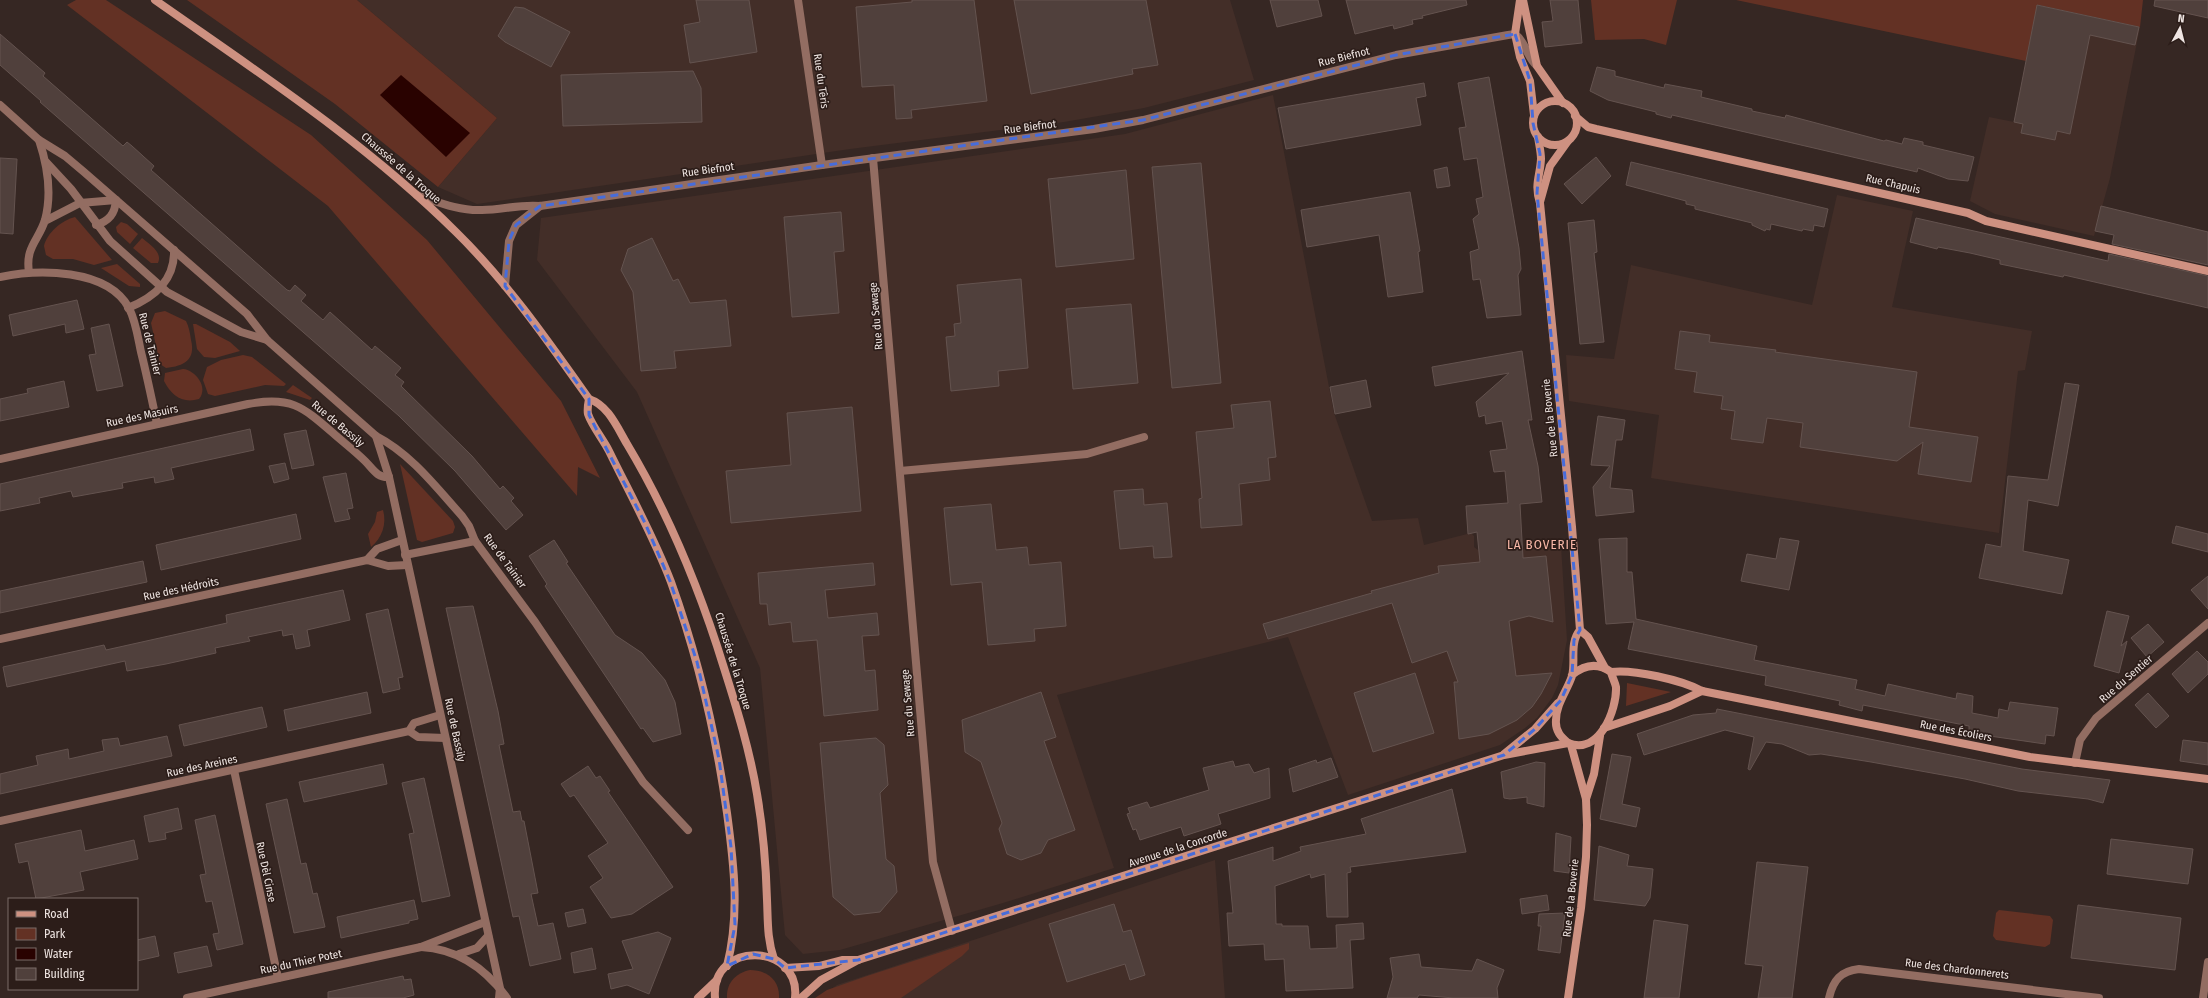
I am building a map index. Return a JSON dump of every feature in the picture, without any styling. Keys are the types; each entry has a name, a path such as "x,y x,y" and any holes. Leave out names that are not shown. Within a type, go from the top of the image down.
{"street":[{"name":"Chaussée de la Troque","path":"155,0 323,117 382,164 416,194 457,233 505,286 545,337 589,399 589,415 602,436 645,523 670,581 697,662 708,703 725,796 734,880 735,925 727,966"},
{"name":"Rue du Têris","path":"798,0 822,165"},
{"path":"1515,34 1524,43 1530,60 1537,66 1563,103 1572,110 1575,116 1576,129 1568,140 1556,145 1549,144 1538,137 1534,130 1534,115 1530,81 1520,57 1515,34 1521,0"},
{"path":"1521,0 1537,66"},
{"name":"Rue Biefnot","path":"416,194 445,205 472,210 527,205 540,206 873,158 1052,136 1136,122 1396,55 1515,34"},
{"path":"1534,115 1540,108 1548,103 1563,103"},
{"name":"Rue de Tainier","path":"0,105 39,140 65,156 247,314 267,340 376,436 394,445 407,457 462,516 469,526 475,541 535,622 643,782 688,830"},
{"name":"Rue Chapuis","path":"1575,116 1588,127 1596,129 1960,211 1986,221 2208,271"},
{"name":"Rue de la Boverie","path":"1538,137 1541,160 1536,183 1540,203 1572,527 1580,630 1574,640 1572,675 1561,700 1556,721 1558,732 1570,744 1586,799 1586,857 1576,953 1568,998"},
{"name":"Rue de Tainier","path":"29,272 28,256 45,221 48,192 46,162 39,140"},
{"name":"Rue de la Boverie","path":"1540,203 1550,166 1568,140"},
{"name":"Rue du Sewage","path":"873,158 933,862 952,931"},
{"name":"Rue de Tainier","path":"46,162 71,189 96,225 123,254 161,287 174,297 241,332 267,340"},
{"path":"45,221 80,203 116,200 112,216 106,221 96,225"},
{"path":"88,215 91,208 100,201"},
{"path":"505,286 509,242 516,225 540,206"},
{"name":"Rue de Tainier","path":"157,424 135,324 128,308 150,298 161,287 174,260 174,250"},
{"path":"0,277 29,272 67,275 91,279 116,293 128,308"},
{"name":"Chaussée de la Troque","path":"589,399 598,402 603,406 641,466 678,541 711,625 732,693 756,788 763,833 767,936 774,959"},
{"name":"Rue des Masuirs","path":"0,459 262,401 289,403"},
{"name":"Rue de Bassily","path":"289,403 306,410 378,475 389,477"},
{"name":"Rue de Bassily","path":"376,436 389,477 407,566 500,988 499,998"},
{"path":"900,471 1087,454 1144,437"},
{"name":"Rue des Hédroits","path":"367,560 377,549 402,540"},
{"path":"405,555 475,541"},
{"name":"Rue des Hédroits","path":"0,639 367,560 388,566 407,566"},
{"name":"Rue du Sentier","path":"2075,763 2080,740 2096,718 2208,623"},
{"name":"Rue de la Boverie","path":"1580,630 1588,637 1616,686 1615,697 1600,736 1594,774 1586,799"},
{"path":"1572,675 1580,668 1588,666 1608,670"},
{"name":"Rue des Écoliers","path":"1608,670 1678,682 1690,685 1702,691 1968,745 2075,763 2208,779"},
{"path":"1604,728 1670,706 1702,691"},
{"name":"Avenue de la Concorde","path":"1504,755 1535,729 1561,700"},
{"name":"Rue des Areines","path":"0,821 409,731 414,724 440,715"},
{"path":"409,731 418,738 445,738"},
{"path":"1570,744 1587,745 1600,736"},
{"name":"Avenue de la Concorde","path":"801,998 820,980 858,960 1504,755 1570,744"},
{"name":"Rue Dèl Cinse","path":"234,770 278,978"},
{"name":"Rue du Thier Potet","path":"187,998 421,947 485,922"},
{"path":"459,954 477,948 488,936"},
{"name":"Rue du Thier Potet","path":"421,947 459,954 500,988"},
{"path":"698,998 717,980 727,966 742,956 753,954 774,959 785,968 792,980 794,998"},
{"name":"Avenue de la Concorde","path":"785,968 820,966 842,960 858,960"},
{"path":"2203,998 2208,962"},
{"name":"Rue des Chardonnerets","path":"1829,998 1835,981 1842,973 1859,969 2099,998"},
{"path":"715,998 717,980"},
{"name":"Rue de Bassily","path":"500,988 507,998"}],"highlighted area":[{"path":"1515,34 1530,81 1533,123 1540,154 1537,193 1580,630 1574,640 1572,675 1561,700 1535,729 1504,755 858,960 785,968 774,959 753,954 727,966 735,925 731,847 719,759 697,662 670,581 645,523 589,415 589,399 505,286 509,241 516,225 540,206 1143,120 1396,55"}],"shaded area":[{"path":"357,0 1230,0 1254,80 1144,108 1064,122 850,149 477,204 438,187 497,118"},
{"path":"2037,5 2140,27 2110,178 2094,236 1995,214 1970,201 1989,117 2014,122"},
{"path":"1273,95 1334,413 1372,521 1418,518 1424,545 1471,533 1474,536 1474,547 1478,550 1501,551 1561,546 1567,640 1558,685 1552,698 1537,718 1500,745 1348,795 1288,637 1057,695 1114,868 1003,903 840,950 803,954 785,935 760,668 637,392 537,260 541,218 1125,134"},
{"path":"1837,195 1913,211 1892,307 2032,331 2025,370 2018,371 1999,533 1651,478 1659,415 1569,401 1566,355 1614,359 1631,265 1812,305"},
{"path":"1215,860 1225,998 819,998 837,985"}],"green space":[{"path":"76,0 106,0 311,135 427,240 561,401 600,478 578,467 577,496 328,206 67,5"},
{"path":"187,0 357,0 497,118 438,187 335,104"},
{"path":"1591,0 1677,0 1666,45 1644,39 1595,40"},
{"path":"1736,0 2143,0 2140,27 2038,5 2026,61"},
{"path":"75,217 112,260 94,265 73,259 53,259 46,255 44,246 48,236 60,224"},
{"path":"121,222 127,224 138,234 130,244 117,232 116,227"},
{"path":"142,238 159,255 158,263 151,263 133,248"},
{"path":"117,264 140,284 140,287 129,286 101,268"},
{"path":"165,311 186,321 192,347 192,353 187,361 178,366 166,368 160,364 151,323 155,313"},
{"path":"193,324 196,324 230,342 240,351 215,358 204,357 197,349"},
{"path":"243,355 252,357 286,384 284,386 265,385 215,396 208,394 203,380 207,367 221,360"},
{"path":"183,369 192,372 199,380 202,394 199,399 187,400 178,397 170,390 164,381 165,373"},
{"path":"293,385 312,398 310,400 286,392"},
{"path":"400,464 453,521 455,527 453,533 422,542 417,540"},
{"path":"383,510 383,530 381,535 371,547 368,534 375,522 377,512"},
{"path":"1627,683 1671,692 1626,706"},
{"path":"1999,910 2050,916 2053,920 2050,944 2045,947 1996,940 1993,936 1996,913"},
{"path":"969,943 969,949 962,956 901,998 815,998 827,990"},
{"path":"750,970 762,972 771,977 777,986 779,998 727,998 730,983 736,976"}],"water":[{"path":"401,75 470,133 446,157 380,95"}],"building":[{"path":"696,0 749,0 757,52 690,63 684,25 700,22"},
{"path":"912,0 974,0 987,101 911,110 912,118 896,119 894,85 862,87 856,7 912,2"},
{"path":"1014,0 1146,0 1158,65 1132,69 1133,74 1031,94"},
{"path":"1270,0 1318,0 1322,16 1277,27"},
{"path":"1346,0 1466,0 1467,5 1422,16 1423,18 1412,20 1413,24 1394,29 1393,25 1355,34"},
{"path":"1550,0 1578,0 1582,43 1545,47 1542,22 1553,21"},
{"path":"2155,0 2208,0 2208,18 2154,6"},
{"path":"2037,5 2139,27 2135,45 2090,35 2070,134 2057,131 2055,140 2021,133 2023,124 2014,122"},
{"path":"515,7 524,8 570,32 551,67 505,42 498,36"},
{"path":"0,34 45,73 43,76 123,146 127,142 132,146 154,166 151,170 287,290 290,291 295,285 306,295 301,301 323,320 330,312 372,350 375,346 401,368 395,375 404,382 401,386 472,456 500,489 503,486 514,498 511,501 523,515 506,530 455,471 399,416 40,102 41,101 0,65"},
{"path":"1597,67 1615,71 1615,76 1664,88 1665,84 1702,91 1701,97 1752,109 1752,111 1785,118 1786,115 1884,141 1886,140 1902,144 1904,138 1923,142 1923,145 1974,157 1968,181 1948,179 1918,168 1917,172 1672,115 1671,118 1656,114 1656,112 1608,100 1590,91"},
{"path":"693,71 701,88 702,122 563,126 561,75"},
{"path":"1489,77 1519,248 1521,269 1518,275 1521,315 1487,318 1480,279 1473,280 1470,252 1479,249 1473,219 1479,214 1476,199 1483,197 1477,158 1464,160 1459,128 1466,127 1458,83"},
{"path":"1424,83 1426,96 1416,98 1421,125 1286,149 1278,108"},
{"path":"1596,157 1611,176 1582,204 1564,184"},
{"path":"0,158 17,159 13,234 0,233"},
{"path":"1631,162 1828,209 1824,227 1814,225 1813,231 1803,229 1802,231 1771,224 1770,230 1766,229 1765,231 1752,225 1752,223 1695,209 1695,206 1686,204 1686,201 1626,185"},
{"path":"1201,163 1221,383 1172,388 1152,167"},
{"path":"1447,167 1450,186 1437,188 1434,170"},
{"path":"1126,170 1134,259 1056,267 1048,179"},
{"path":"1410,192 1420,251 1418,252 1423,292 1388,297 1379,235 1307,247 1301,210"},
{"path":"2101,206 2208,232 2208,265 2112,244 2114,235 2095,231"},
{"path":"841,212 844,251 834,252 839,313 792,317 784,217"},
{"path":"1916,218 2108,261 2109,254 2208,276 2208,308 2064,275 2063,277 2000,264 2000,260 1970,253 1938,247 1937,249 1910,242"},
{"path":"1594,220 1597,252 1594,253 1604,342 1580,344 1568,223"},
{"path":"652,238 673,281 678,279 690,303 726,300 731,346 674,351 676,368 641,371 633,292 621,270 628,249"},
{"path":"1021,279 1028,368 998,371 999,386 951,391 946,337 955,336 954,324 961,323 957,285"},
{"path":"77,300 84,329 66,333 65,324 13,336 9,315"},
{"path":"1131,304 1138,383 1073,389 1066,309"},
{"path":"109,324 123,386 97,391 89,355 96,354 91,328"},
{"path":"1680,331 1710,335 1709,342 1776,350 1775,352 1917,372 1909,427 1978,437 1971,482 1918,474 1923,442 1897,461 1800,447 1803,423 1767,418 1763,443 1731,439 1735,411 1721,409 1723,396 1694,392 1697,372 1675,369"},
{"path":"1522,351 1532,420 1528,420 1538,466 1542,502 1520,504 1523,558 1546,556 1553,622 1529,616 1509,621 1516,676 1552,673 1532,707 1517,720 1489,734 1459,739 1454,682 1458,682 1447,651 1412,663 1392,603 1268,639 1263,624 1372,593 1371,591 1439,573 1438,566 1480,562 1477,532 1468,534 1466,506 1508,503 1505,471 1494,472 1490,451 1507,449 1502,421 1486,424 1485,415 1479,417 1476,402 1509,373 1435,386 1432,367"},
{"path":"1366,380 1371,407 1335,414 1330,387"},
{"path":"64,381 69,407 0,421 0,399 28,393 27,389"},
{"path":"2065,383 2079,385 2058,506 2028,500 2023,551 2069,560 2062,594 1979,578 1986,544 2001,547 2008,476 2048,480"},
{"path":"1270,401 1276,457 1268,458 1270,480 1239,484 1242,525 1201,528 1199,499 1202,498 1196,432 1234,428 1231,405"},
{"path":"852,407 861,511 731,523 726,471 791,465 787,413"},
{"path":"1598,416 1625,420 1622,440 1616,440 1610,488 1632,490 1634,512 1596,516 1593,487 1610,466 1591,465"},
{"path":"250,429 254,450 171,468 174,479 155,483 154,477 122,483 123,488 73,497 71,491 39,498 40,503 0,511 0,484"},
{"path":"306,430 314,465 292,469 284,434"},
{"path":"285,463 289,479 274,483 269,466"},
{"path":"346,473 353,508 347,509 350,519 335,522 323,477"},
{"path":"1143,489 1144,505 1167,503 1172,557 1154,558 1153,546 1120,549 1114,491"},
{"path":"991,504 996,550 1027,547 1029,565 1061,562 1066,626 1034,629 1035,641 988,645 982,582 951,585 944,508"},
{"path":"296,514 301,539 161,570 156,545"},
{"path":"2176,526 2208,534 2208,552 2172,543"},
{"path":"1627,538 1627,572 1632,572 1636,619 1757,646 1754,660 1857,680 1855,689 1885,696 1888,684 1956,699 1957,693 1973,696 1972,713 1998,718 1999,709 2008,711 2010,702 2058,708 2054,736 2046,735 2045,744 1969,733 1969,726 1863,705 1862,711 1839,705 1840,701 1765,685 1766,676 1628,649 1634,622 1606,624 1599,539"},
{"path":"1780,538 1799,541 1789,590 1741,581 1747,554 1776,559"},
{"path":"554,540 568,562 566,563 615,635 642,653 665,680 675,702 681,734 653,742 643,728 641,729 545,586 547,584 529,556"},
{"path":"143,561 147,582 0,613 0,591"},
{"path":"873,563 875,585 825,590 828,618 877,613 879,635 862,636 865,671 875,670 878,710 824,716 817,640 793,642 791,622 769,625 767,604 760,604 758,573"},
{"path":"2208,576 2208,609 2191,590"},
{"path":"343,590 350,620 307,630 310,646 296,649 293,634 283,636 282,630 248,637 250,641 215,648 216,653 166,664 127,671 125,661 7,687 3,667 104,645 106,650 227,623 226,615"},
{"path":"473,606 498,711 504,744 499,745 513,812 520,811 522,821 524,821 538,893 531,894 538,926 553,923 561,959 530,966 519,916 513,917 446,608"},
{"path":"388,609 403,677 398,678 400,689 383,693 366,614"},
{"path":"2107,611 2129,616 2121,646 2127,641 2119,673 2094,666"},
{"path":"2148,624 2164,642 2147,657 2131,638"},
{"path":"2197,651 2208,662 2208,674 2188,693 2172,674"},
{"path":"1415,673 1434,733 1373,752 1354,693"},
{"path":"367,692 371,713 288,731 284,710"},
{"path":"1041,692 1056,737 1044,741 1075,830 1048,840 1041,853 1021,860 1007,854 999,829 1002,823 981,762 965,752 962,720"},
{"path":"2148,693 2169,716 2156,728 2135,705"},
{"path":"262,707 267,727 184,746 179,725"},
{"path":"1717,709 2022,769 2110,780 2103,803 2088,799 2018,791 1965,779 1871,762 1821,754 1809,755 1782,744 1766,742 1750,770 1748,769 1754,737 1725,730 1644,755 1637,734 1693,715 1716,713"},
{"path":"167,736 172,756 0,794 0,774 38,765 36,756 68,749 69,759 104,751 102,740 118,738 120,746"},
{"path":"876,738 884,745 888,785 880,793 886,859 894,866 897,892 880,912 854,915 833,897 820,743"},
{"path":"2183,740 2208,743 2208,765 2180,761"},
{"path":"1612,754 1631,757 1622,804 1640,808 1636,827 1600,819"},
{"path":"1331,758 1338,777 1293,792 1289,769 1316,760 1317,763"},
{"path":"1233,761 1235,767 1249,764 1254,773 1269,768 1270,798 1218,814 1221,824 1184,836 1181,827 1140,840 1136,829 1133,830 1127,814 1130,813 1128,808 1147,802 1150,808 1209,790 1203,768"},
{"path":"1536,762 1545,763 1544,807 1527,803 1527,797 1510,799 1504,798 1501,772"},
{"path":"383,764 387,784 304,802 299,782"},
{"path":"588,766 596,778 600,776 610,791 608,792 673,887 632,914 611,918 590,887 603,878 588,856 608,843 574,795 570,797 561,784"},
{"path":"424,778 450,896 422,902 409,834 414,833 402,783"},
{"path":"1452,789 1466,852 1350,867 1351,872 1347,873 1348,917 1327,917 1325,874 1311,878 1310,874 1275,886 1276,924 1282,924 1282,926 1308,926 1310,949 1337,948 1336,925 1363,923 1364,939 1350,940 1353,988 1286,991 1284,959 1265,960 1264,944 1229,946 1227,913 1233,913 1228,861 1273,847 1273,861 1301,851 1300,847 1366,834 1361,819"},
{"path":"287,799 301,864 306,863 313,894 317,893 325,927 294,933 266,804"},
{"path":"178,808 182,829 165,833 166,839 149,842 144,816"},
{"path":"215,815 243,944 217,950 213,934 219,933 212,901 206,902 200,875 206,874 195,820"},
{"path":"81,830 85,851 134,840 138,859 80,872 84,890 36,898 28,861 19,863 15,844"},
{"path":"1556,833 1571,837 1569,873 1554,871"},
{"path":"2111,839 2193,849 2188,884 2107,874"},
{"path":"1599,846 1629,855 1627,866 1653,869 1650,898 1645,906 1594,900"},
{"path":"1757,862 1808,867 1792,998 1758,998 1763,966 1745,964"},
{"path":"1547,895 1549,910 1522,914 1520,899"},
{"path":"414,900 418,919 409,921 409,923 341,938 337,917"},
{"path":"1114,904 1123,932 1131,930 1145,975 1130,980 1125,964 1067,982 1049,924"},
{"path":"2078,905 2181,918 2175,970 2071,958"},
{"path":"583,909 586,923 568,927 565,913"},
{"path":"1565,913 1560,953 1538,950 1541,926 1538,926 1539,914"},
{"path":"1654,920 1688,925 1679,998 1644,998"},
{"path":"658,932 671,938 649,994 627,985 611,989 608,974 633,969 622,941"},
{"path":"155,936 159,956 138,961 138,940"},
{"path":"207,946 212,966 178,973 174,953"},
{"path":"592,948 596,969 574,973 571,953"},
{"path":"1419,954 1421,967 1472,971 1477,959 1504,970 1497,988 1498,998 1454,998 1419,995 1417,998 1387,998 1393,977 1390,958"},
{"path":"403,976 404,980 411,979 414,995 403,998 328,998 328,992"}],"district":[{"name":"LA BOVERIE","path":"1542,544"}]}
